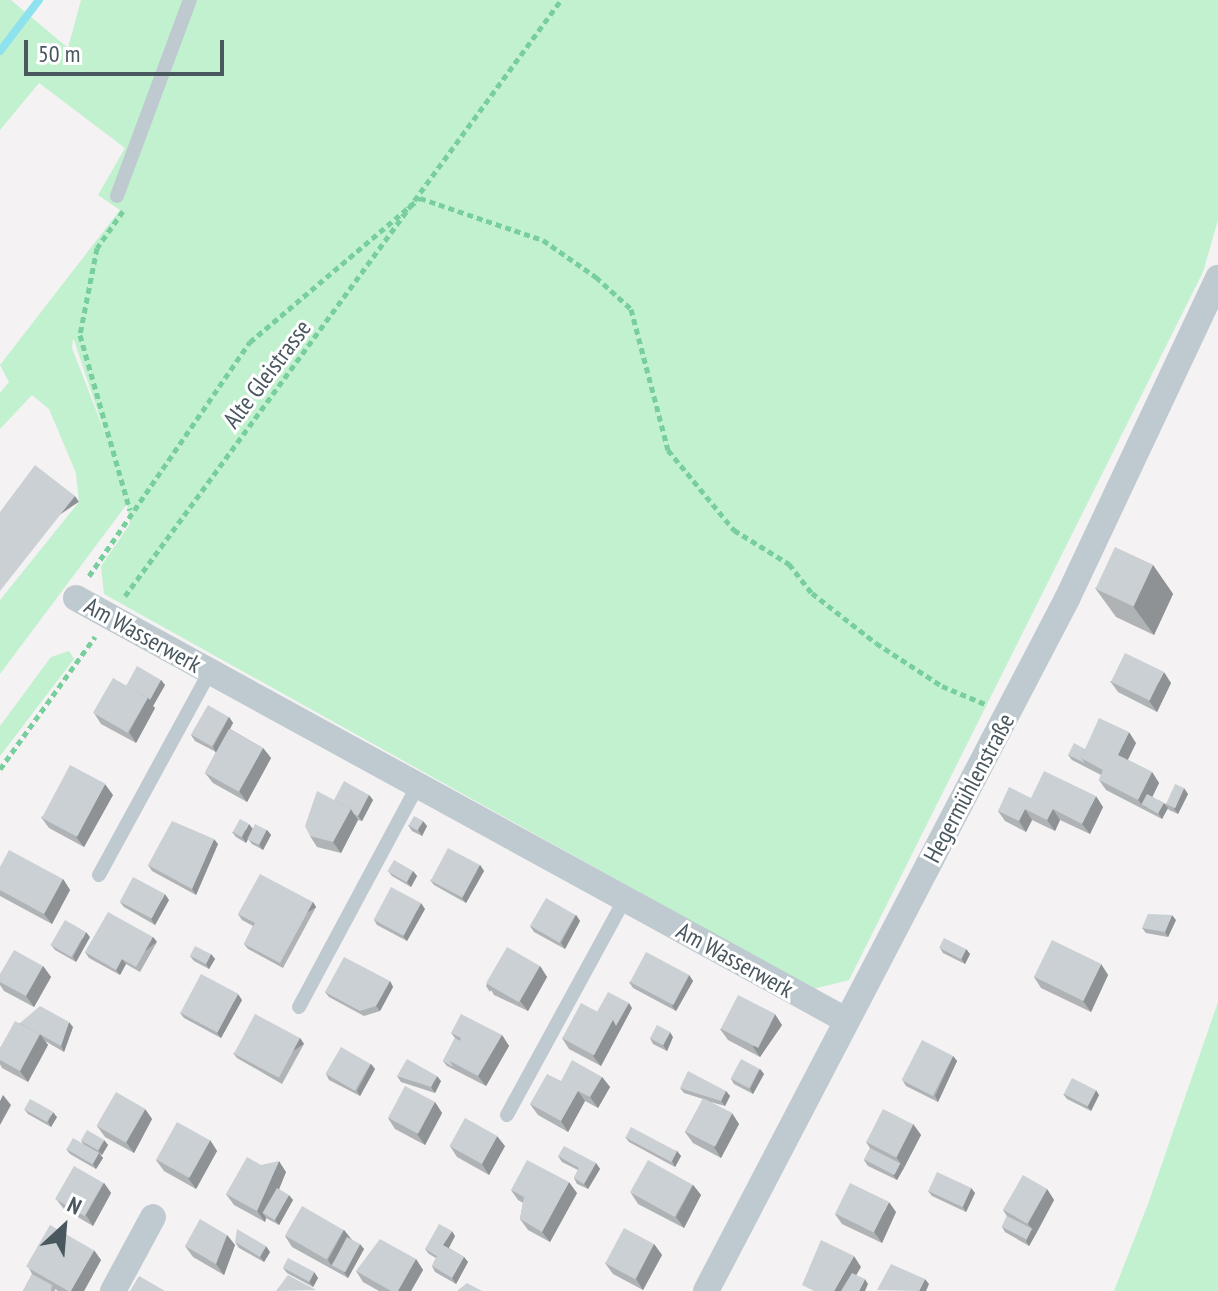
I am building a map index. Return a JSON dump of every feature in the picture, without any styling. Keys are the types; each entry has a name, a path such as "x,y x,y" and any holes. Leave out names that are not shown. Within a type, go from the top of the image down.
{"street":[{"name":"Hegermühlenstraße","path":"706,1291 1008,713 1218,278"},
{"name":"Am Wasserwerk","path":"76,598 109,619 846,1020"},
{"path":"113,1291 153,1217"}],"lane":[{"path":"117,196 190,0"},
{"name":"Am Wasserwerk","path":"99,875 209,673"},
{"path":"299,1007 417,787"},
{"path":"507,1115 625,899"}],"path":[{"name":"Alte Gleistrasse","path":"0,769 420,198 561,0"},
{"path":"117,196 121,221 97,248 80,335 132,497 129,511"},
{"path":"95,566 129,511 158,484 250,342 420,198 543,240 631,309 668,450 734,530 789,564 812,593 942,686 1008,713"}],"green space":[{"path":"0,0 11,0 68,48 81,0 1218,0 1218,220 1203,272 849,980 813,989 104,594 101,566 130,524 127,504 0,674 0,600 79,502 76,473 49,409 32,395 0,429 0,393 9,382 0,365 120,210 98,195 125,148 39,83 0,130","holes":["74,340 106,436 72,348"]},
{"path":"69,651 74,659 0,756 0,726 51,657"},
{"path":"1218,1002 1218,1291 1114,1291 1148,1204"}],"building":[{"path":"35,465 75,496 0,591 0,512"},
{"path":"1115,547 1153,565 1134,606 1096,589"},
{"path":"1125,653 1164,672 1150,701 1111,682"},
{"path":"137,666 161,680 150,700 126,686"},
{"path":"113,678 148,698 128,733 93,713"},
{"path":"208,705 229,717 212,746 191,734"},
{"path":"1099,718 1129,732 1118,755 1152,772 1138,800 1099,780 1103,770 1081,758"},
{"path":"229,729 263,748 239,792 205,773"},
{"path":"1074,743 1085,749 1081,758 1085,763 1068,755"},
{"path":"70,765 105,784 77,837 42,818"},
{"path":"1044,771 1096,796 1082,824 1053,809 1047,820 1025,809 1019,821 998,811 1009,787 1031,798"},
{"path":"344,781 369,795 358,816 334,800"},
{"path":"1175,784 1184,788 1175,808 1166,804"},
{"path":"317,791 351,809 333,842 310,836 305,826"},
{"path":"1147,794 1164,803 1158,814 1141,805"},
{"path":"414,816 423,821 417,830 409,826"},
{"path":"240,819 249,824 241,837 233,832"},
{"path":"172,821 214,839 192,889 148,865"},
{"path":"255,824 267,830 259,845 247,839"},
{"path":"448,848 480,865 462,898 431,881"},
{"path":"9,850 63,879 44,914 0,890 0,867"},
{"path":"394,860 413,871 407,882 388,871"},
{"path":"260,874 313,902 280,963 244,944 255,923 238,914"},
{"path":"133,877 165,894 152,919 120,902"},
{"path":"391,887 421,903 404,936 374,920"},
{"path":"546,898 575,915 559,943 530,926"},
{"path":"108,912 153,937 136,967 122,959 116,970 85,952"},
{"path":"1148,914 1172,915 1165,932 1142,928"},
{"path":"65,920 86,932 71,957 50,945"},
{"path":"944,938 966,949 961,959 939,948"},
{"path":"1052,940 1101,964 1083,1001 1034,977"},
{"path":"195,946 211,954 206,964 190,956"},
{"path":"507,947 540,966 519,1002 486,983"},
{"path":"14,950 43,966 26,996 0,982 0,974"},
{"path":"646,952 689,975 673,1005 630,982"},
{"path":"344,957 390,981 376,1006 360,1011 325,992"},
{"path":"201,974 238,994 217,1033 180,1013"},
{"path":"608,992 629,1003 616,1026 613,1020 597,1012"},
{"path":"738,995 775,1014 758,1048 721,1029"},
{"path":"581,1003 613,1020 594,1055 562,1038"},
{"path":"40,1006 69,1022 61,1046 20,1023"},
{"path":"255,1014 300,1038 279,1078 234,1054"},
{"path":"461,1014 502,1035 478,1076 450,1061 461,1038 451,1033"},
{"path":"15,1021 40,1034 20,1071 0,1060 0,1048"},
{"path":"657,1025 670,1032 663,1045 650,1038"},
{"path":"455,1038 460,1041 450,1061 453,1067 443,1061"},
{"path":"922,1040 953,1056 933,1096 902,1080"},
{"path":"341,1047 370,1064 355,1091 326,1074"},
{"path":"407,1059 437,1076 431,1087 397,1076"},
{"path":"741,1059 760,1069 749,1088 731,1078"},
{"path":"572,1060 602,1077 590,1097 578,1091 561,1121 530,1104 547,1074 561,1081"},
{"path":"688,1071 726,1091 721,1101 680,1088"},
{"path":"1072,1078 1096,1090 1088,1106 1064,1094"},
{"path":"405,1086 435,1102 418,1134 388,1118"},
{"path":"116,1092 145,1109 126,1143 97,1126"},
{"path":"703,1098 732,1113 715,1147 686,1132"},
{"path":"30,1099 53,1112 47,1122 24,1109"},
{"path":"883,1109 913,1124 896,1157 866,1142"},
{"path":"465,1118 497,1136 482,1164 449,1146"},
{"path":"177,1122 210,1140 189,1178 156,1160"},
{"path":"631,1127 677,1151 671,1162 625,1138"},
{"path":"87,1130 104,1140 98,1150 81,1140"},
{"path":"73,1138 99,1153 92,1164 66,1149"},
{"path":"564,1146 596,1163 584,1184 574,1178 579,1168 558,1156"},
{"path":"870,1148 900,1163 894,1175 864,1160"},
{"path":"247,1157 261,1165 279,1161 257,1211 226,1194"},
{"path":"527,1160 569,1182 542,1232 520,1219 524,1197 511,1190"},
{"path":"648,1160 693,1185 675,1217 630,1192"},
{"path":"74,1166 103,1183 84,1216 55,1199"},
{"path":"937,1172 971,1188 963,1207 928,1191"},
{"path":"1023,1175 1047,1189 1027,1224 1003,1210"},
{"path":"850,1183 889,1202 874,1232 835,1214"},
{"path":"277,1188 289,1195 275,1220 262,1213"},
{"path":"302,1206 344,1230 327,1259 285,1235"},
{"path":"1007,1216 1032,1229 1027,1239 1002,1227"},
{"path":"200,1219 227,1235 216,1264 185,1246"},
{"path":"439,1224 452,1231 443,1245 464,1257 452,1278 432,1266 437,1256 425,1249"},
{"path":"50,1225 94,1250 71,1291 26,1267"},
{"path":"624,1228 654,1244 635,1279 605,1263"},
{"path":"237,1229 266,1246 260,1257 235,1242"},
{"path":"347,1237 360,1244 345,1272 332,1265"},
{"path":"380,1239 416,1259 398,1291 391,1291 356,1271"},
{"path":"821,1240 854,1256 834,1291 814,1291 802,1285"},
{"path":"288,1258 314,1272 309,1282 283,1268"},
{"path":"891,1264 925,1279 919,1291 877,1290"},
{"path":"852,1273 865,1279 859,1291 841,1291"},
{"path":"32,1274 52,1285 51,1291 23,1291"},
{"path":"288,1275 316,1290 276,1291"},
{"path":"139,1276 165,1291 130,1291"},
{"path":"467,1283 482,1291 457,1291"}],"waterway":[{"path":"0,51 39,0"}]}
